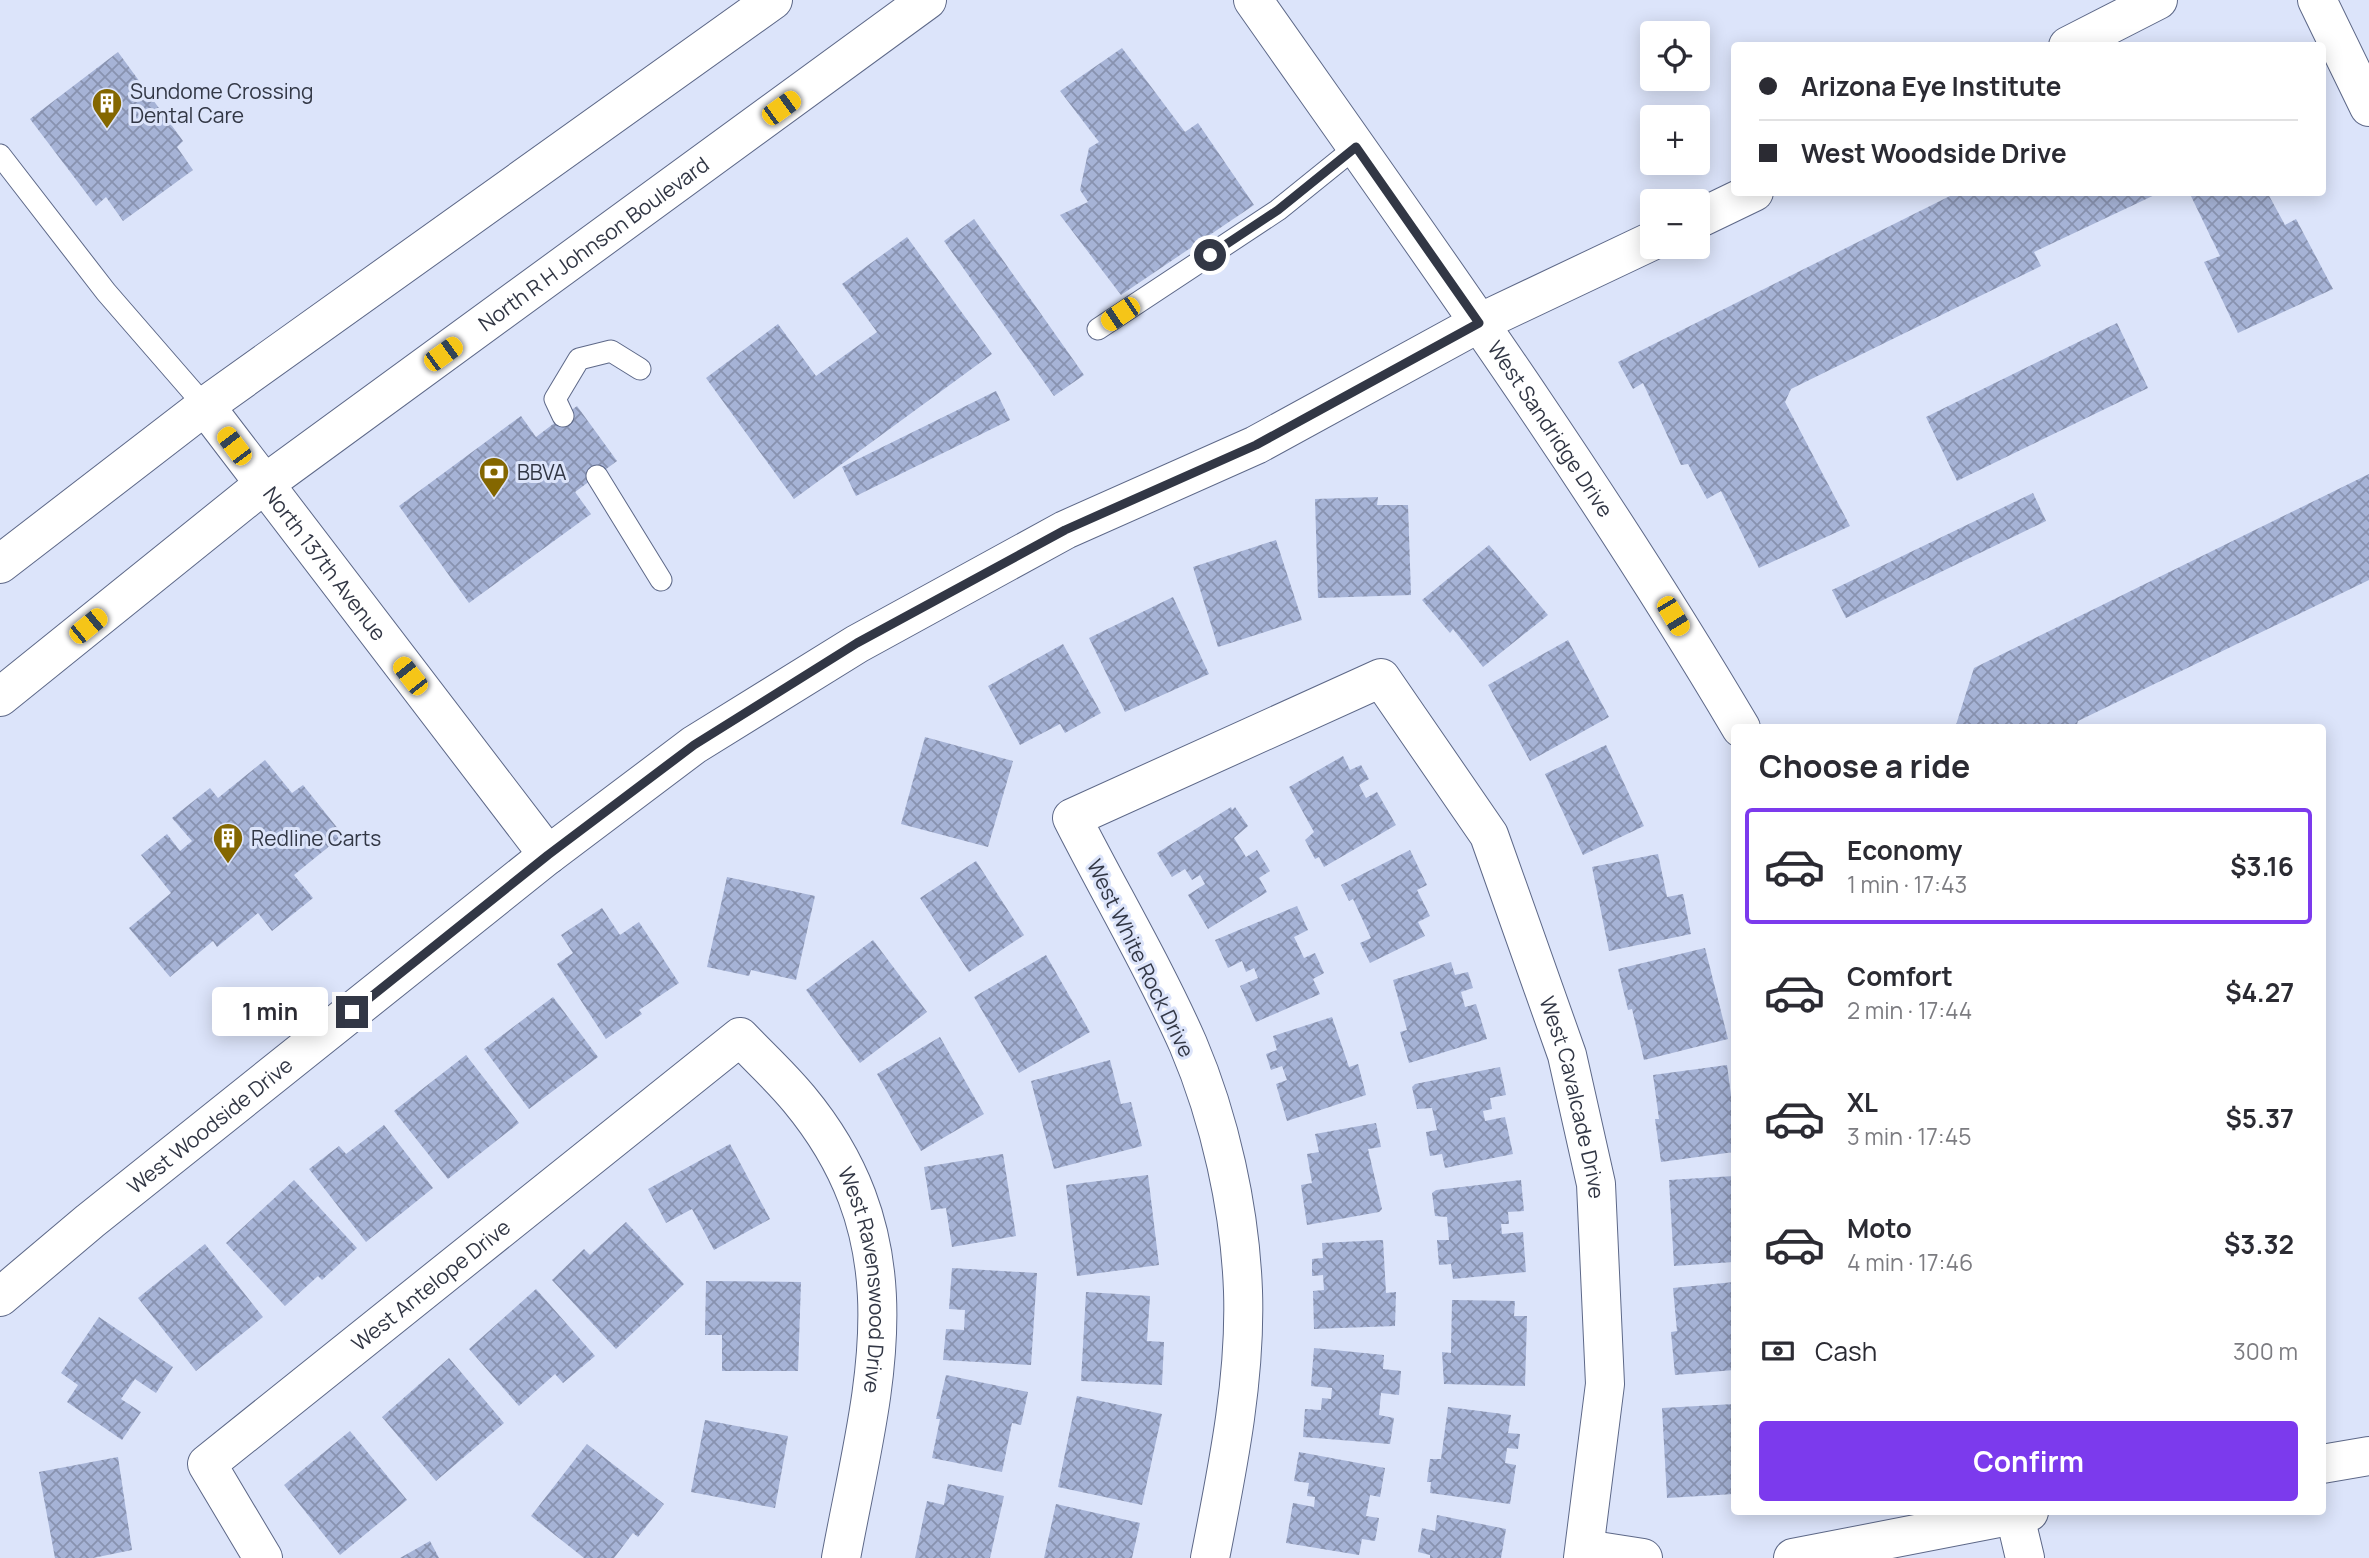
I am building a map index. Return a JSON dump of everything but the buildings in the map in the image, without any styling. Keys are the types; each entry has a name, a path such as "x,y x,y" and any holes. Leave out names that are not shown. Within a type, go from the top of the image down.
{"street":[{"path":"0,564 205,406 773,0"},
{"name":"North R H Johnson Boulevard","path":"0,697 263,485 927,0"},
{"name":"West Sandridge Drive","path":"1252,0 1479,323 1645,570 1739,724"},
{"path":"2076,42 2158,0"},
{"path":"2317,0 2364,84"},
{"path":"1710,213 1746,196"},
{"name":"West Woodside Drive","path":"0,1297 90,1221 548,855 694,745 857,643 1065,530 1256,445 1479,323 1640,247"},
{"name":"North 137th Avenue","path":"205,406 548,855"},
{"name":"West Cavalcade Drive","path":"1381,678 1489,835 1567,1055 1595,1184 1605,1384 1584,1553"},
{"name":"West White Rock Drive","path":"1210,1558 1241,1367 1243,1291 1233,1203 1213,1121 1188,1045 1072,818 1381,678"},
{"name":"West Antelope Drive","path":"263,1558 207,1464 740,1037"},
{"name":"West Ravenswood Drive","path":"740,1037 799,1098 820,1129 850,1185 874,1251 879,1300 877,1361 841,1558"},
{"path":"2326,1463 2369,1456"},
{"path":"1793,1558 2010,1515"},
{"path":"2020,1515 2025,1558"},
{"path":"1584,1553 1643,1558"}],"lane":[{"path":"1098,329 1278,210 1356,147"},
{"path":"0,155 106,292 205,406"},
{"path":"563,416 555,399 579,359 611,351 640,369"},
{"path":"597,476 661,580"}],"place":[{"name":"Sundome Crossing Dental Care","path":"107,130"},
{"name":"BBVA","path":"494,499"},
{"name":"Redline Carts","path":"228,865"}],"route":[{"path":"352,1012 548,855 694,745 857,643 1065,530 1256,445 1479,323 1356,147 1278,210 1210,255"}]}
